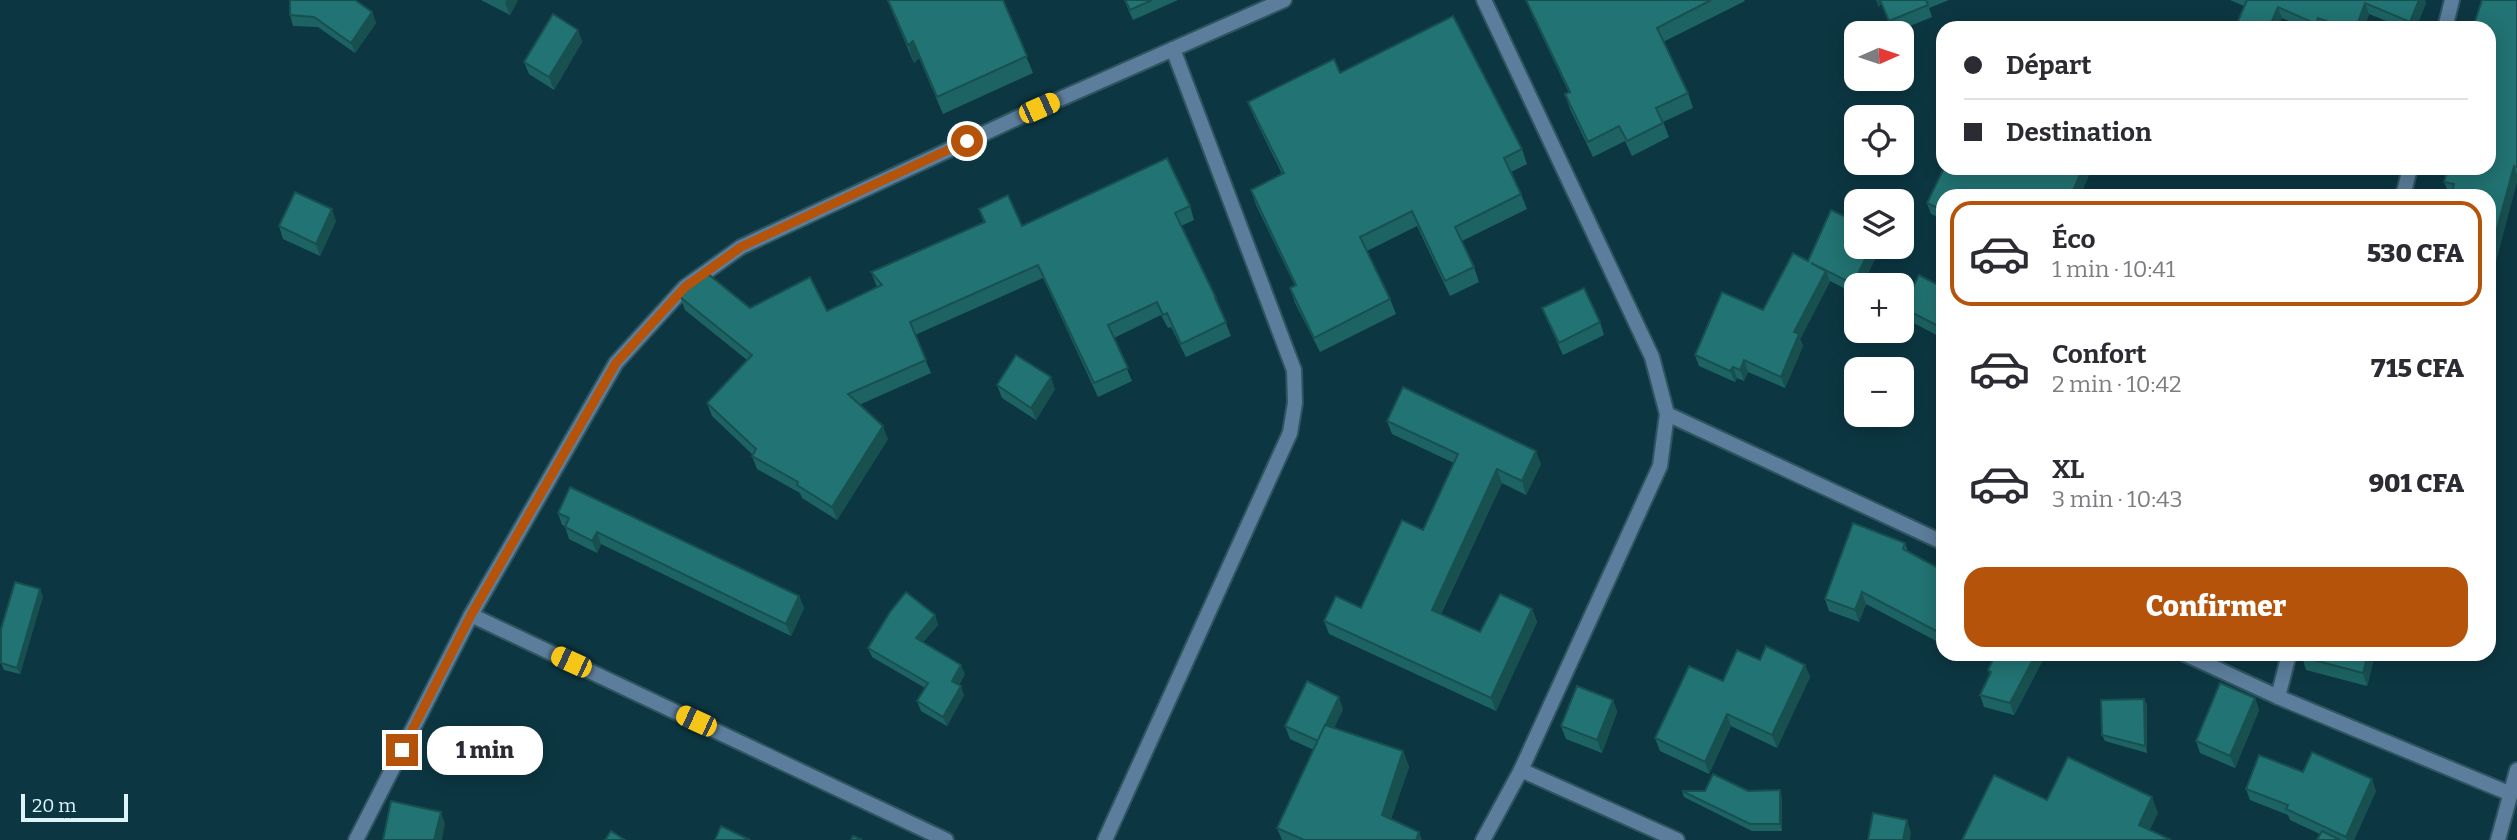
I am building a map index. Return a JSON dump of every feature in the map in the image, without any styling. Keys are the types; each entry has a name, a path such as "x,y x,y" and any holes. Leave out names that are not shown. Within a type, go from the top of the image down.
{"street":[{"path":"356,840 471,615 616,363 685,287 741,247 1017,118 1284,0"},
{"path":"1483,840 1521,770 1660,466 1667,414 1652,357 1485,0"},
{"path":"2447,21 2452,0"},
{"path":"1105,840 1290,433 1295,403 1294,370 1173,49"},
{"path":"1667,414 1936,539"},
{"path":"471,615 946,840"},
{"path":"2200,661 2278,697 2511,794"},
{"path":"2278,697 2287,661"},
{"path":"1521,770 1677,840"},
{"path":"2498,840 2517,771"}],"building":[{"path":"290,0 355,0 372,12 351,43 314,17 290,15"},
{"path":"888,0 1003,0 1027,56 937,97 913,41 908,45"},
{"path":"1125,0 1152,0 1130,10"},
{"path":"1526,0 1711,0 1657,28 1688,93 1656,108 1663,123 1627,141 1619,126 1588,142 1565,94 1570,92"},
{"path":"1880,0 1926,0 1928,5 1889,21"},
{"path":"2247,0 2419,0 2410,21 2365,3 2359,21 2326,21 2318,18 2317,21 2309,21 2278,7 2272,21 2238,21"},
{"path":"2482,0 2517,0 2517,167 2514,166 2496,232 2496,189 2453,189 2454,184 2444,182 2446,175 2496,175 2496,21 2475,21"},
{"path":"553,14 578,30 549,77 524,62"},
{"path":"1453,16 1522,149 1504,158 1521,194 1455,227 1474,267 1445,281 1412,211 1360,237 1390,299 1314,338 1290,288 1296,285 1251,190 1284,173 1248,102 1334,59 1340,73"},
{"path":"1167,158 1190,206 1175,213 1226,322 1181,344 1167,313 1163,315 1157,302 1108,325 1128,368 1094,383 1038,265 910,322 926,360 848,394 883,426 832,507 797,485 798,482 752,456 756,449 707,403 752,355 680,297 703,270 750,308 810,277 827,311 882,285 871,272 985,222 979,209 1008,195 1022,226"},
{"path":"1941,175 2080,175 2074,189 1936,189 1936,207 1927,203"},
{"path":"295,192 332,209 316,244 279,226"},
{"path":"1831,210 1844,216 1844,259 1865,259 1858,273 1844,273 1844,280 1811,263 1826,271 1794,332 1799,334 1781,377 1744,360 1740,370 1733,367 1730,371 1695,355 1722,292 1763,310 1793,253 1808,261"},
{"path":"1919,275 1936,284 1936,325 1914,314 1914,285"},
{"path":"1584,288 1600,322 1559,343 1542,308"},
{"path":"1016,355 1051,377 1031,408 997,385"},
{"path":"1403,387 1536,451 1522,481 1497,469 1432,610 1480,632 1500,594 1532,609 1491,698 1324,621 1336,596 1361,608 1402,520 1423,530 1458,454 1387,421"},
{"path":"570,487 799,596 786,624 597,532 592,541 565,527 569,518 558,513"},
{"path":"1853,523 1905,543 1903,549 1936,567 1936,631 1862,592 1855,610 1825,599"},
{"path":"15,582 40,589 17,668 1,663 1,629"},
{"path":"906,592 935,615 916,638 961,665 952,681 961,686 943,717 917,701 928,683 868,648"},
{"path":"1766,646 1805,665 1772,735 1727,714 1705,762 1655,738 1689,666 1723,681 1737,650 1760,660"},
{"path":"1992,661 2032,661 2010,703 1980,695 1991,672 1988,670"},
{"path":"2317,661 2366,661 2363,673"},
{"path":"1307,681 1339,697 1318,741 1285,726"},
{"path":"2220,683 2255,698 2230,756 2196,741"},
{"path":"1577,686 1613,700 1597,740 1561,726"},
{"path":"2144,699 2145,746 2102,735 2101,700"},
{"path":"1325,725 1403,751 1382,815 1419,832 1416,840 1304,840 1277,828"},
{"path":"2312,752 2372,779 2346,837 2286,809 2288,805 2246,789 2259,755 2303,772"},
{"path":"2068,757 2152,797 2139,825 2171,840 1962,840 1994,775 2047,800"},
{"path":"1713,774 1748,791 1780,790 1780,824 1750,824 1682,791 1705,791"},
{"path":"391,801 441,812 434,840 383,840"},
{"path":"1873,813 1907,820 1903,840 1868,840"},
{"path":"721,826 750,840 715,840"},
{"path":"611,831 625,840 605,840"},
{"path":"2322,831 2340,840 2317,840"}],"route":[{"path":"402,750 471,615 616,363 685,287 741,247 967,141"}]}
